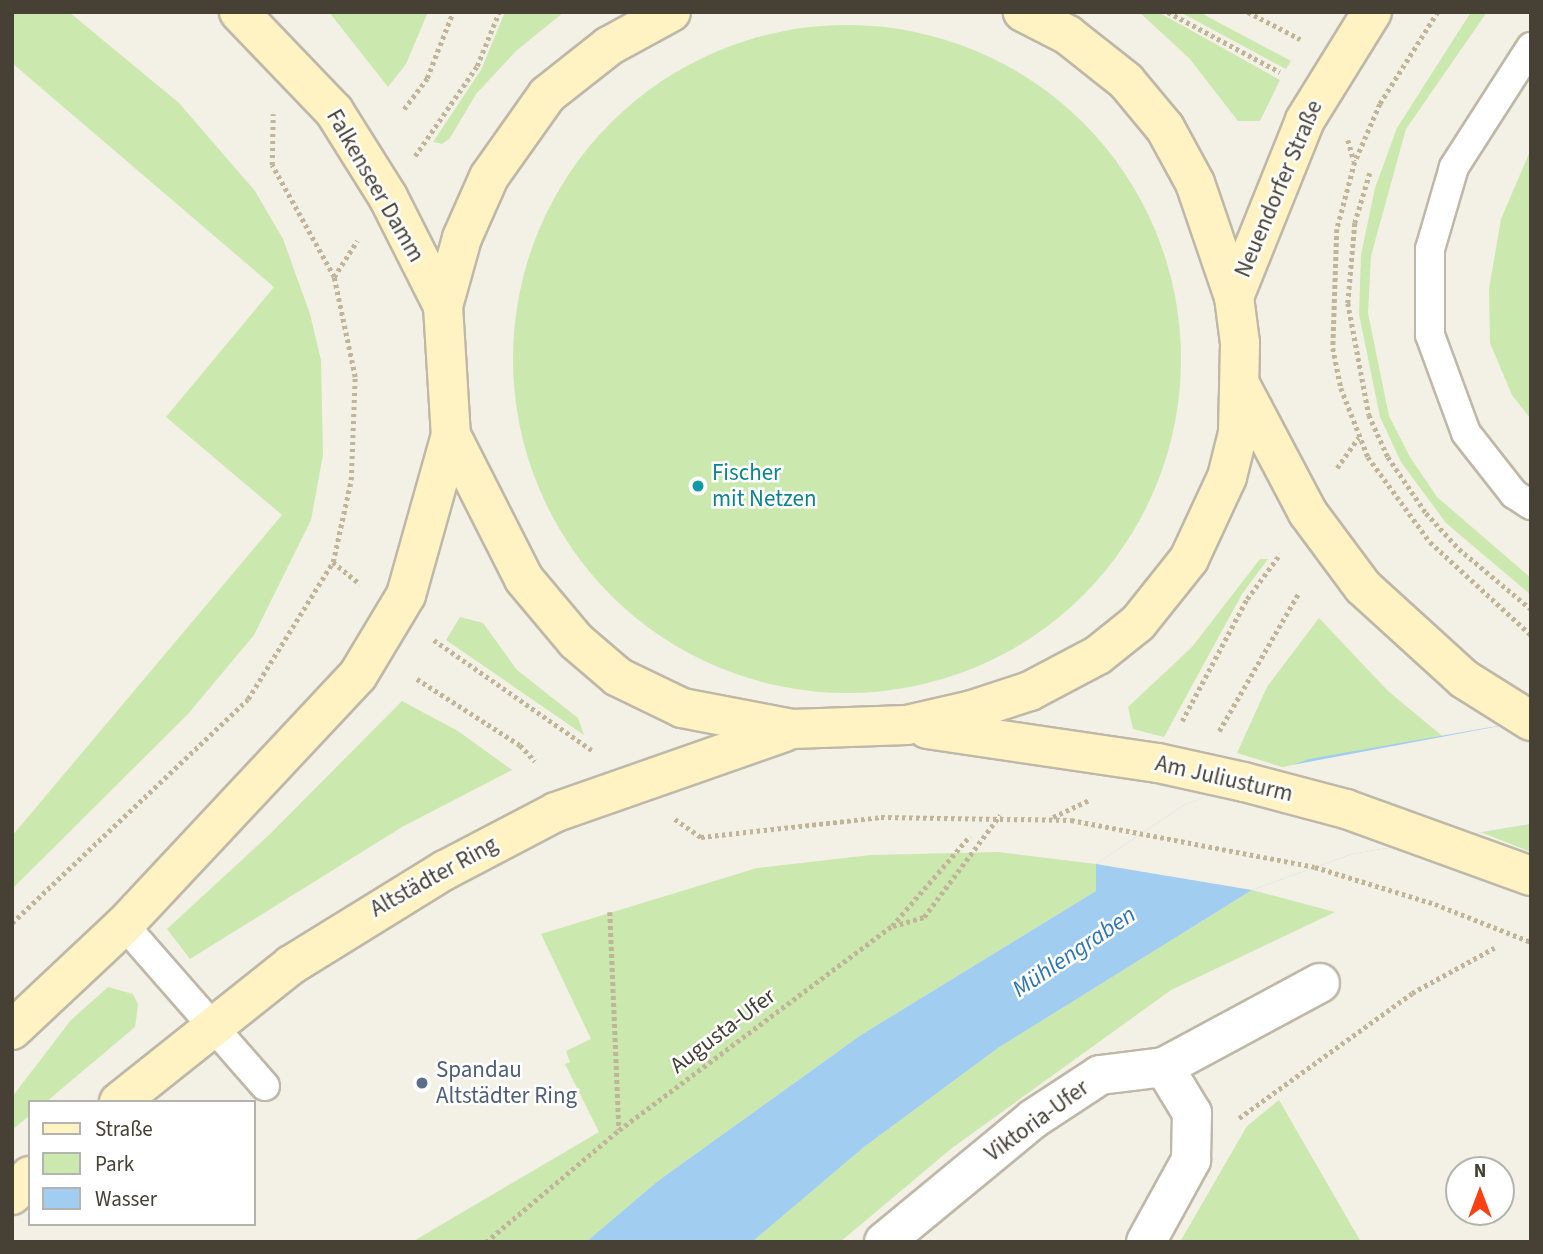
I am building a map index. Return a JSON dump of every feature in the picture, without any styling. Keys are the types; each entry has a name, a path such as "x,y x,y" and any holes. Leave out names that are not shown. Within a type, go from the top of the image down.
{"main road":[{"name":"Falkenseer Damm","path":"239,12 334,111 388,197 443,306"},
{"path":"12,1030 124,925 298,744 373,655 406,595 451,435 443,306 462,238 489,177 547,95 609,46 671,12"},
{"path":"451,435 524,579 576,641 618,677 682,708 792,729 907,725 1030,691 1098,655 1138,623 1209,526 1238,433 1242,388 1234,298 1195,183 1165,128 1126,81 1068,35 1023,12"},
{"name":"Neuendorfer Straße","path":"1234,298 1310,111 1372,12"},
{"path":"1242,388 1308,513 1363,587 1464,679 1530,721"},
{"name":"Am Juliusturm","path":"907,725 1158,763 1244,782 1438,839 1531,876"},
{"name":"Altstädter Ring","path":"121,1100 211,1025 372,911 523,827 792,729"},
{"path":"12,1195 28,1179"}],"street":[{"name":"Viktoria-Ufer","path":"884,1242 1033,1119 1100,1075 1164,1067 1320,983"},
{"path":"1146,1242 1191,1160 1192,1113 1164,1067"}],"lane":[{"path":"1531,47 1454,167 1430,249 1430,335 1466,433 1514,494 1531,505"},
{"path":"124,925 265,1086"}],"path":[{"path":"404,108 426,78 453,12"},
{"path":"429,137 477,66 499,12"},
{"path":"1168,12 1283,74"},
{"path":"1248,12 1304,41"},
{"path":"1438,12 1380,104 1354,162 1337,229 1333,348 1358,437 1430,542 1531,635"},
{"path":"12,923 248,699 333,562 351,480 355,377 334,277 272,165"},
{"path":"1370,173 1354,223 1348,303 1368,415 1388,457 1426,513 1459,549 1531,609"},
{"path":"334,277 351,250"},
{"path":"1345,457 1358,437"},
{"path":"333,562 355,580"},
{"path":"1180,728 1210,662 1273,564"},
{"path":"1217,736 1298,594"},
{"path":"442,645 581,741"},
{"path":"417,680 520,745 535,761"},
{"path":"1051,818 1088,800"},
{"path":"892,926 924,917 1001,815"},
{"path":"688,830 713,836 881,817 1001,815 1051,818 1144,831 1315,867 1436,904 1531,942"},
{"name":"Augusta-Ufer","path":"486,1242 620,1130 892,926 970,836"},
{"path":"610,912 620,1130"},
{"path":"1191,1160 1356,1032 1412,993 1494,948"}],"green space":[{"path":"12,12 69,12 179,103 255,191 283,239 310,314 321,360 323,455 311,520 254,635 188,714 12,889 12,836 282,515 166,417 274,287 12,63"},
{"path":"329,12 428,12 406,64 388,87"},
{"path":"505,12 564,12 516,51 476,94 450,138 442,144 433,142 481,70"},
{"path":"1139,12 1158,12 1280,80 1260,121 1238,121 1189,58"},
{"path":"1180,12 1199,12 1291,61 1286,69"},
{"path":"1471,12 1487,12 1406,129 1371,256 1368,313 1389,416 1410,457 1437,497 1531,578 1531,595 1446,523 1401,462 1380,417 1359,314 1361,255 1375,188 1397,128"},
{"path":"847,25 912,32 975,51 1032,82 1059,101 1083,123 1105,147 1124,174 1155,231 1174,294 1181,359 1174,424 1155,487 1124,544 1105,571 1083,595 1059,617 1032,636 975,667 912,686 847,693 782,686 719,667 662,636 635,617 611,595 589,571 570,544 539,487 520,424 513,359 520,294 539,231 570,174 589,147 611,123 635,101 662,82 719,51 782,32"},
{"path":"1531,149 1531,419 1512,395 1490,343 1489,289 1501,219"},
{"path":"1260,559 1268,559 1242,594 1164,737 1133,729 1128,707 1192,647"},
{"path":"460,617 483,623 517,670 578,718 584,735 446,640"},
{"path":"1319,618 1388,691 1470,759 1531,796 1531,852 1435,814 1237,753 1267,687"},
{"path":"402,701 458,731 512,770 402,827 190,959 167,929 270,834"},
{"path":"998,852 1096,864 1096,891 861,1035 658,1181 586,1242 412,1242 599,1132 565,1064 570,1062 566,1051 591,1039 541,934 757,868 871,855"},
{"path":"1252,890 1335,912 1171,990 952,1148 840,1242 752,1242 864,1147 998,1048"},
{"path":"108,987 133,994 138,1004 135,1027 48,1100 28,1100 28,1117 12,1130 12,1097 71,1020"},
{"path":"1279,1100 1361,1242 1180,1242 1247,1126"}],"water":[{"name":"Mühlengraben","path":"1531,720 1531,824 1352,854 1252,890 998,1048 864,1147 752,1242 586,1242 658,1181 861,1035 1096,891 1096,864 1184,805 1309,759"}],"pier":[{"path":"1531,720 1531,824 1352,854 1252,890 1096,864 1184,805 1287,766"}],"place":[{"name":"Fischer mit Netzen","path":"698,486"},
{"name":"Spandau Altstädter Ring","path":"422,1083"}]}
